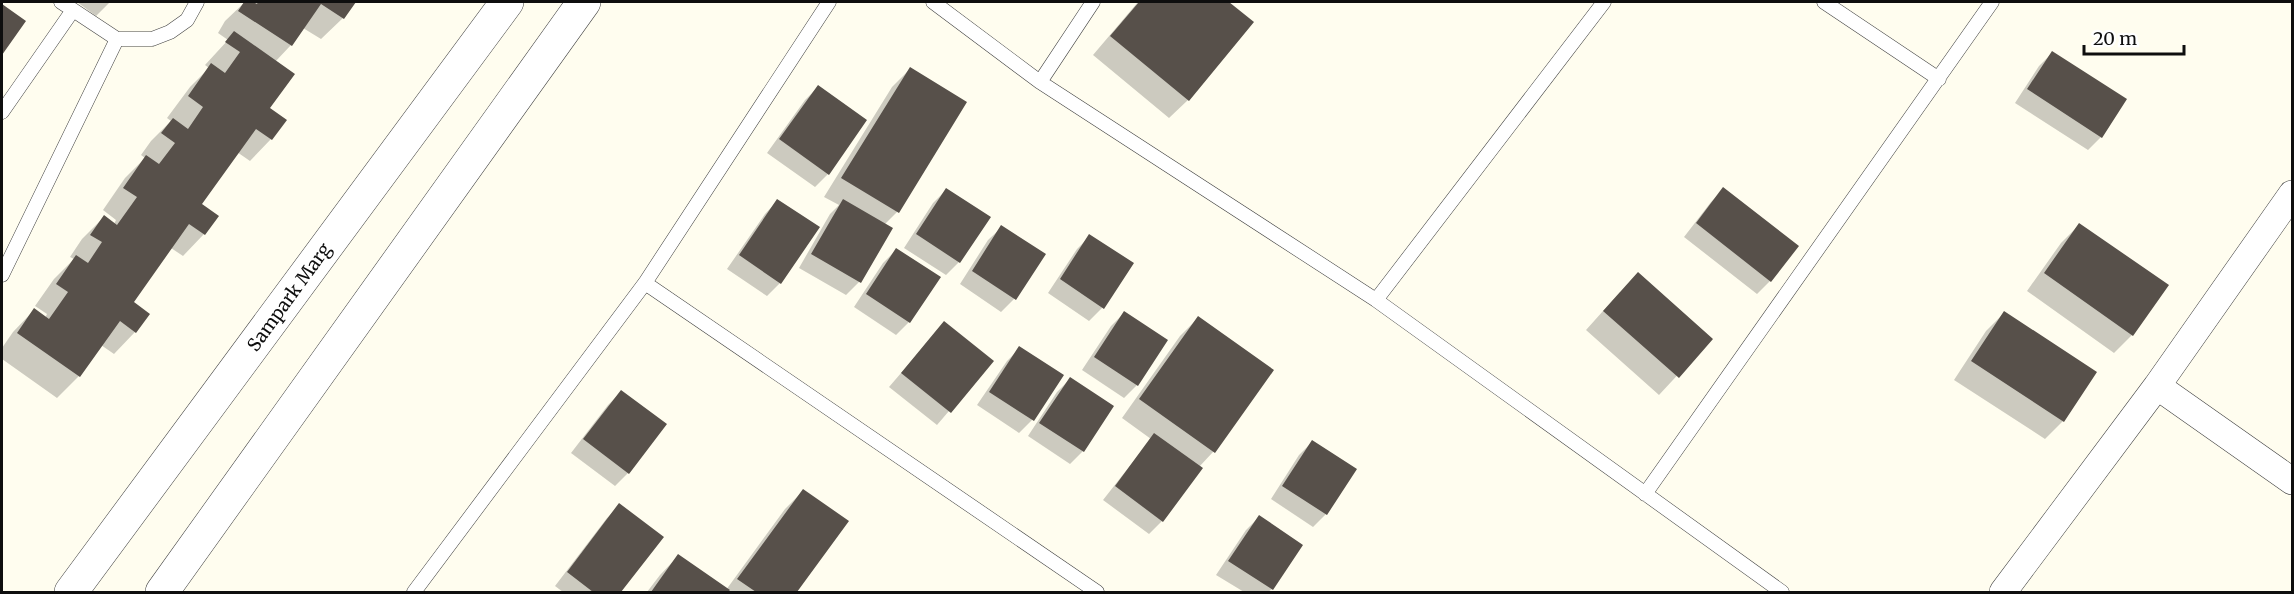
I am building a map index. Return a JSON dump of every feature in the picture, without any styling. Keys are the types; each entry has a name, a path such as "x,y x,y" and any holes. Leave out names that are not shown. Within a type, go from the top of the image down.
{"street":[{"name":"Sampark Marg","path":"71,592 507,2"},
{"path":"162,592 584,2"},
{"path":"2003,592 2157,386 2292,194"},
{"path":"2157,386 2292,481"}],"lane":[{"path":"61,2 117,39 152,39 170,33 187,20 197,2"},
{"path":"422,590 645,283 829,2"},
{"path":"933,2 1040,82 1376,300 1782,592"},
{"path":"1040,82 1094,2"},
{"path":"1376,300 1605,2"},
{"path":"1824,2 1939,79"},
{"path":"1645,494 1992,2"},
{"path":"2,112 73,10"},
{"path":"2,275 117,39"},
{"path":"645,283 1097,592"}],"building":[{"path":"244,2 257,4 258,2 356,2 344,19 321,4 292,46 238,11"},
{"path":"1139,2 1229,2 1254,22 1189,101 1110,36"},
{"path":"2,4 26,21 2,55"},
{"path":"234,31 295,74 270,108 287,120 272,140 256,129 202,204 219,216 205,235 189,224 134,302 150,314 136,333 120,321 80,377 17,333 34,308 49,319 68,292 56,284 76,255 88,263 102,242 90,235 104,215 117,225 137,197 123,188 146,155 159,164 175,143 161,133 173,118 188,129 203,107 188,96 211,63 225,73 240,52 225,42"},
{"path":"2052,51 2127,99 2102,138 2027,89"},
{"path":"910,67 967,102 899,213 841,178"},
{"path":"818,85 867,120 829,175 779,139"},
{"path":"1723,187 1799,246 1771,282 1696,223"},
{"path":"946,188 991,217 960,263 916,234"},
{"path":"777,199 820,227 781,284 739,255"},
{"path":"843,199 893,228 861,283 811,254"},
{"path":"2079,223 2169,285 2133,336 2044,273"},
{"path":"1001,225 1046,254 1016,300 972,271"},
{"path":"1089,234 1134,263 1104,309 1060,279"},
{"path":"896,248 941,277 910,323 866,294"},
{"path":"1638,272 1713,339 1679,378 1603,311"},
{"path":"1124,311 1168,340 1138,386 1094,357"},
{"path":"2004,311 2097,372 2064,422 1971,361"},
{"path":"1198,316 1274,370 1215,453 1139,399"},
{"path":"944,321 994,361 951,413 901,373"},
{"path":"1019,346 1064,375 1034,421 989,392"},
{"path":"1070,377 1114,406 1084,452 1039,423"},
{"path":"621,390 667,424 629,474 583,439"},
{"path":"1154,433 1203,468 1163,522 1115,486"},
{"path":"1312,440 1357,469 1327,515 1282,486"},
{"path":"803,489 849,521 797,592 756,592 737,579"},
{"path":"619,503 664,537 621,592 593,592 567,572"},
{"path":"1259,515 1303,545 1273,590 1228,561"},
{"path":"678,554 730,590 728,592 651,592"}]}
